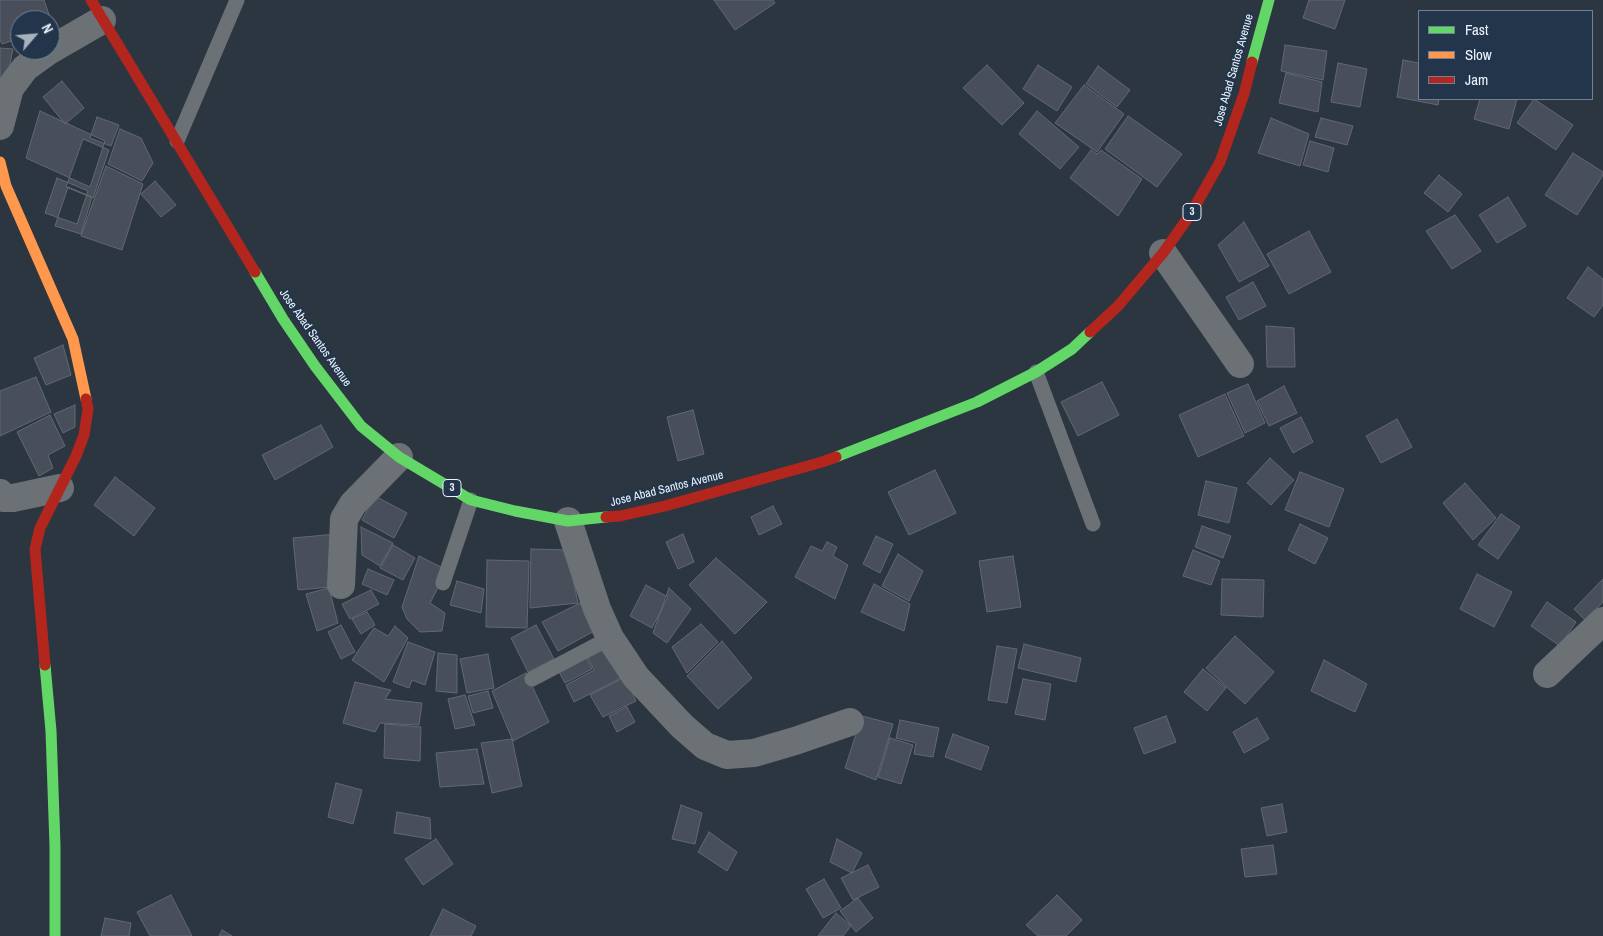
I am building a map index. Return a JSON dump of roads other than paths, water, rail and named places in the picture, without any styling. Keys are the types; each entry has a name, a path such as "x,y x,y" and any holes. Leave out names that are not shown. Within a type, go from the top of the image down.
{"main road":[{"name":"Jose Abad Santos Avenue","path":"96,10 283,319 315,366 361,426 399,457 471,500 568,521 620,516 664,506 822,462 977,402 1036,372 1072,349 1118,306 1163,253 1190,215 1220,162 1244,94 1268,0"},
{"path":"0,162 6,186 73,339 88,409 84,435 40,528 35,548 51,731 55,846 55,936"}],"street":[{"path":"60,41 96,10"},
{"path":"0,126 10,88 25,68 36,60"},
{"path":"1163,253 1240,364"},
{"path":"342,585 344,519 353,504 399,457"},
{"path":"0,493 4,498 13,498 60,488"},
{"path":"568,521 594,601 610,638 636,676 682,726 705,746 727,755 754,753 850,722"},
{"path":"1547,674 1603,621"}],"lane":[{"path":"177,141 237,0"},
{"path":"1036,372 1093,524"},
{"path":"443,583 471,500"},
{"path":"532,679 610,638"}]}
